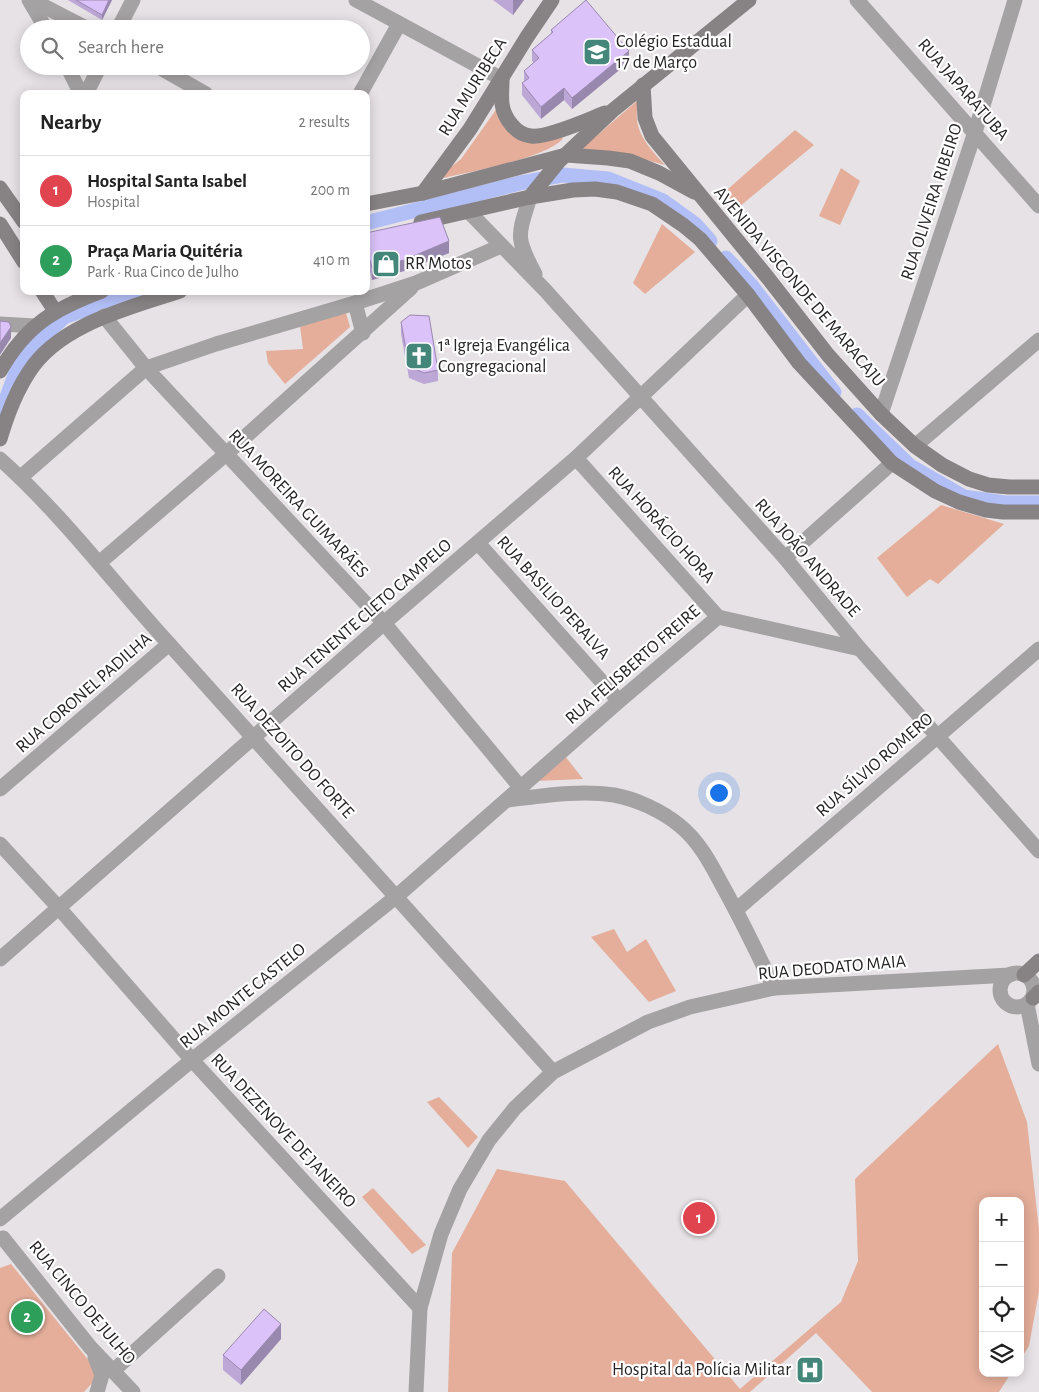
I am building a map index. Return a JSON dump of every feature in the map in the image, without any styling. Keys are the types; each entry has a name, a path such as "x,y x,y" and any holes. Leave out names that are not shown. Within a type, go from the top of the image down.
{"main road":[{"name":"RUA MURIBECA","path":"423,193 457,148 552,0"},
{"path":"535,192 562,158 612,111 749,0"},
{"path":"502,79 501,99 504,112 513,127 525,135 538,136 612,111"},
{"path":"642,85 645,118 652,136 700,195"},
{"name":"AVENIDA VISCONDE DE MARACAJU","path":"370,202 423,193 562,158 608,158 630,161 652,170 700,195 828,356 881,414 915,446 942,465 969,479 988,485 1039,487"},
{"path":"0,188 20,216"},
{"path":"404,226 469,212 535,192 596,189 617,192 652,204 684,224 700,239 748,295 799,363 892,463 935,491 967,505 1003,512 1039,512"},
{"path":"0,224 20,256"},
{"path":"45,295 55,311"},
{"path":"0,438 10,408 29,371 39,359 78,329 104,316 168,295"},
{"path":"0,371 15,348 35,326 76,296"},
{"path":"1017,975 1039,961"}],"street":[{"path":"30,0 41,20"},
{"path":"30,0 70,20"},
{"path":"123,20 133,0"},
{"path":"356,0 502,79"},
{"name":"RUA JAPARATUBA","path":"857,0 1039,206"},
{"name":"RUA OLIVEIRA RIBEIRO","path":"881,414 974,132 1015,0"},
{"path":"362,90 399,24"},
{"path":"72,75 79,90"},
{"path":"88,90 96,75"},
{"path":"173,75 199,90"},
{"name":"RUA JOÃO ANDRADE","path":"535,192 521,225 520,240 527,258 545,290"},
{"name":"RUA JOÃO ANDRADE","path":"469,212 545,290 785,558 860,649 1039,852"},
{"path":"21,477 146,368 216,344 355,304 416,284 501,246"},
{"path":"99,563 226,454 416,284"},
{"name":"RUA TENENTE CLETO CAMPELO","path":"0,959 384,623 576,458 642,398 748,295"},
{"path":"355,304 363,333"},
{"name":"RUA MOREIRA GUIMARÃES","path":"104,316 146,368 384,623 521,788"},
{"path":"0,324 35,326"},
{"path":"915,446 1039,340"},
{"name":"RUA HORÁCIO HORA","path":"576,458 718,617"},
{"name":"RUA DEZOITO DO FORTE","path":"0,459 21,477 99,563 169,644 553,1072"},
{"path":"785,558 892,463"},
{"name":"RUA BASILIO PERALVA","path":"478,543 619,701"},
{"name":"RUA FELISBERTO FREIRE","path":"508,800 619,701 718,617 860,649"},
{"name":"RUA CORONEL PADILHA","path":"0,789 169,644"},
{"name":"RUA SÍLVIO ROMERO","path":"736,910 1039,649"},
{"path":"508,800 567,794 594,794 631,800 666,815 680,825 702,850 736,910 774,988"},
{"name":"RUA MONTE CASTELO","path":"0,1219 192,1060 397,896 508,800"},
{"name":"RUA DEZENOVE DE JANEIRO","path":"0,844 59,908 192,1060 420,1308"},
{"path":"1033,998 1020,1007 1015,1007 1003,1000 1001,986 1006,978 1017,975 1032,982 1039,1064"},
{"name":"RUA DEODATO MAIA","path":"416,1392 420,1308 440,1234 460,1188 489,1140 515,1108 553,1072 648,1022 690,1007 774,988 1017,975"},
{"name":"RUA CINCO DE JULHO","path":"1,1239 90,1347 133,1392"},
{"path":"113,1371 218,1276"},
{"path":"90,1347 102,1375 100,1389 97,1392"}],"shaded area":[{"path":"638,100 638,127 648,145 665,165 639,158 580,150"},
{"path":"498,107 519,139 560,136 563,139 553,146 521,159 435,180 461,159"},
{"path":"795,130 814,145 733,212 719,197"},
{"path":"841,168 860,181 840,225 819,216"},
{"path":"662,224 695,252 645,294 633,283"},
{"path":"346,313 350,327 285,384 268,363 266,351 303,349 300,326"},
{"path":"941,505 1004,524 938,584 930,579 907,597 877,558"},
{"path":"565,756 583,779 536,781"},
{"path":"614,929 627,952 646,939 676,991 649,1002 591,937"},
{"path":"998,1044 1027,1122 1039,1230 1039,1291 1029,1346 1024,1354 1024,1197 979,1197 979,1377 1008,1377 999,1392 872,1392 816,1333 750,1392 448,1392 452,1253 497,1169 565,1181 740,1389 841,1302 858,1261 855,1179"},
{"path":"439,1097 478,1137 468,1148 427,1102"},
{"path":"373,1188 426,1245 412,1254 362,1197"},
{"path":"11,1264 94,1367 94,1381 84,1392 0,1392 0,1268"}],"building":[{"path":"76,0 109,0 102,15"},
{"path":"586,0 629,51 572,98 564,88 541,107 522,83 529,78 524,71 539,58 532,50 553,32 551,30"},
{"path":"440,217 449,241 404,260 372,268 370,260 370,232"},
{"name":"1ª Igreja Evangélica Congregacional","path":"410,315 429,316 438,370 424,373 409,366 401,322"},
{"path":"0,321 9,322 11,327 0,343"},
{"path":"264,1309 281,1324 241,1370 223,1355"}],"waterway":[{"path":"370,222 520,183 563,175 608,179 663,201 695,224 710,241"},
{"path":"726,258 751,285 834,392"},
{"path":"0,416 17,370 34,345 64,317 127,295"},
{"path":"857,415 910,466 964,497 1005,503 1039,503"}],"place":[{"name":"Colégio Estadual 17 de Março","path":"597,52"},
{"name":"RR Motos","path":"386,264"},
{"name":"1ª Igreja Evangélica Congregacional","path":"419,356"},
{"name":"Hospital Santa Isabel","path":"699,1218"},
{"name":"Praça Maria Quitéria","path":"27,1317"},
{"name":"Hospital da Polícia Militar","path":"810,1370"}]}
